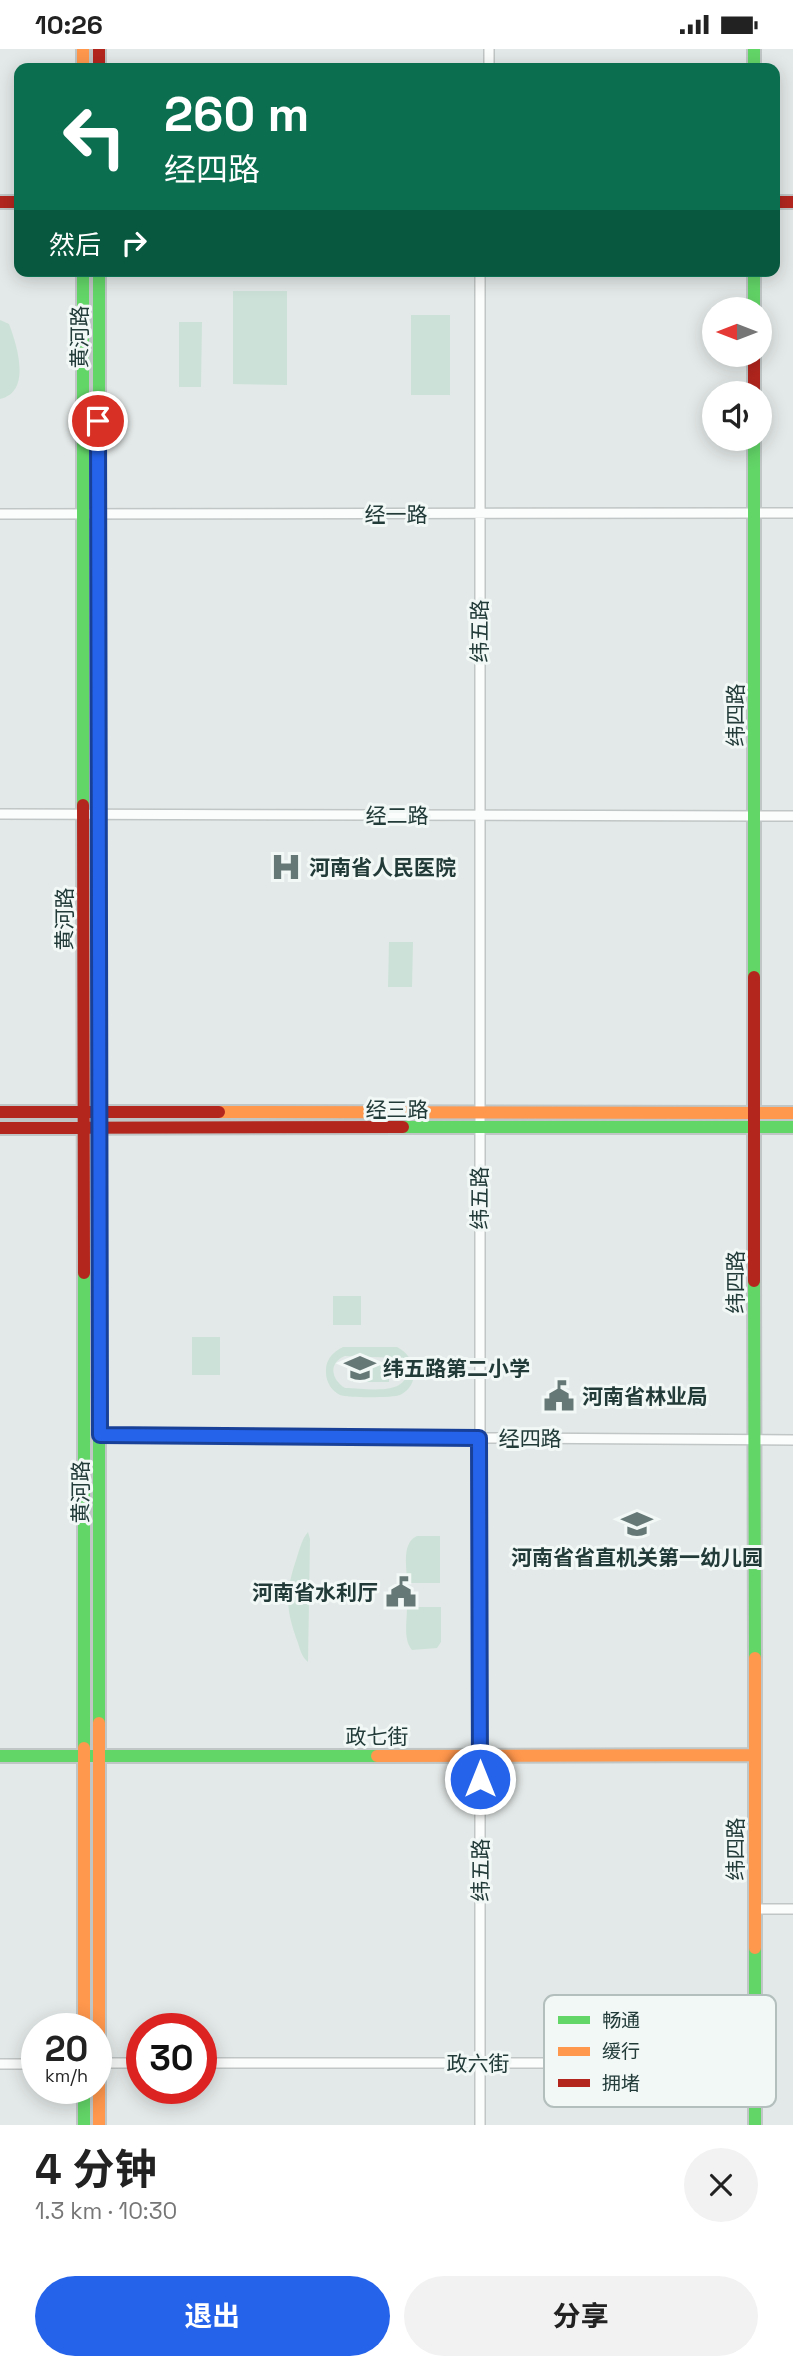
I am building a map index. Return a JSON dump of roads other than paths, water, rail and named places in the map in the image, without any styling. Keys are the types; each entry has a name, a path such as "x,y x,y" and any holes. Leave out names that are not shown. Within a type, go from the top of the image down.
{"main road":[{"name":"黄河路","path":"83,277 84,2013"},
{"name":"黄河路","path":"98,2013 99,277"},
{"path":"754,277 754,297"},
{"name":"纬四路","path":"754,451 755,1995"},
{"name":"经三路","path":"0,1112 793,1113"},
{"name":"经三路","path":"0,1128 793,1127"},
{"name":"政七街","path":"0,1756 754,1755"},
{"path":"84,2104 84,2125"},
{"name":"黄河路","path":"99,2104 99,2125"},
{"name":"纬四路","path":"755,2107 755,2125"}],"street":[{"name":"纬五路","path":"480,277 480,2125"},
{"name":"经一路","path":"0,514 793,513"},
{"name":"经二路","path":"0,814 793,816"},
{"name":"经四路","path":"100,1435 793,1440"},
{"path":"755,1909 793,1909"},
{"name":"政六街","path":"217,2063 544,2063"},
{"path":"0,2064 21,2064"}],"place":[{"name":"河南省人民医院","path":"286,867"},
{"name":"纬五路第二小学","path":"360,1368"},
{"name":"河南省林业局","path":"559,1396"},
{"name":"河南省省直机关第一幼儿园","path":"637,1524"},
{"name":"河南省水利厅","path":"401,1592"}]}
